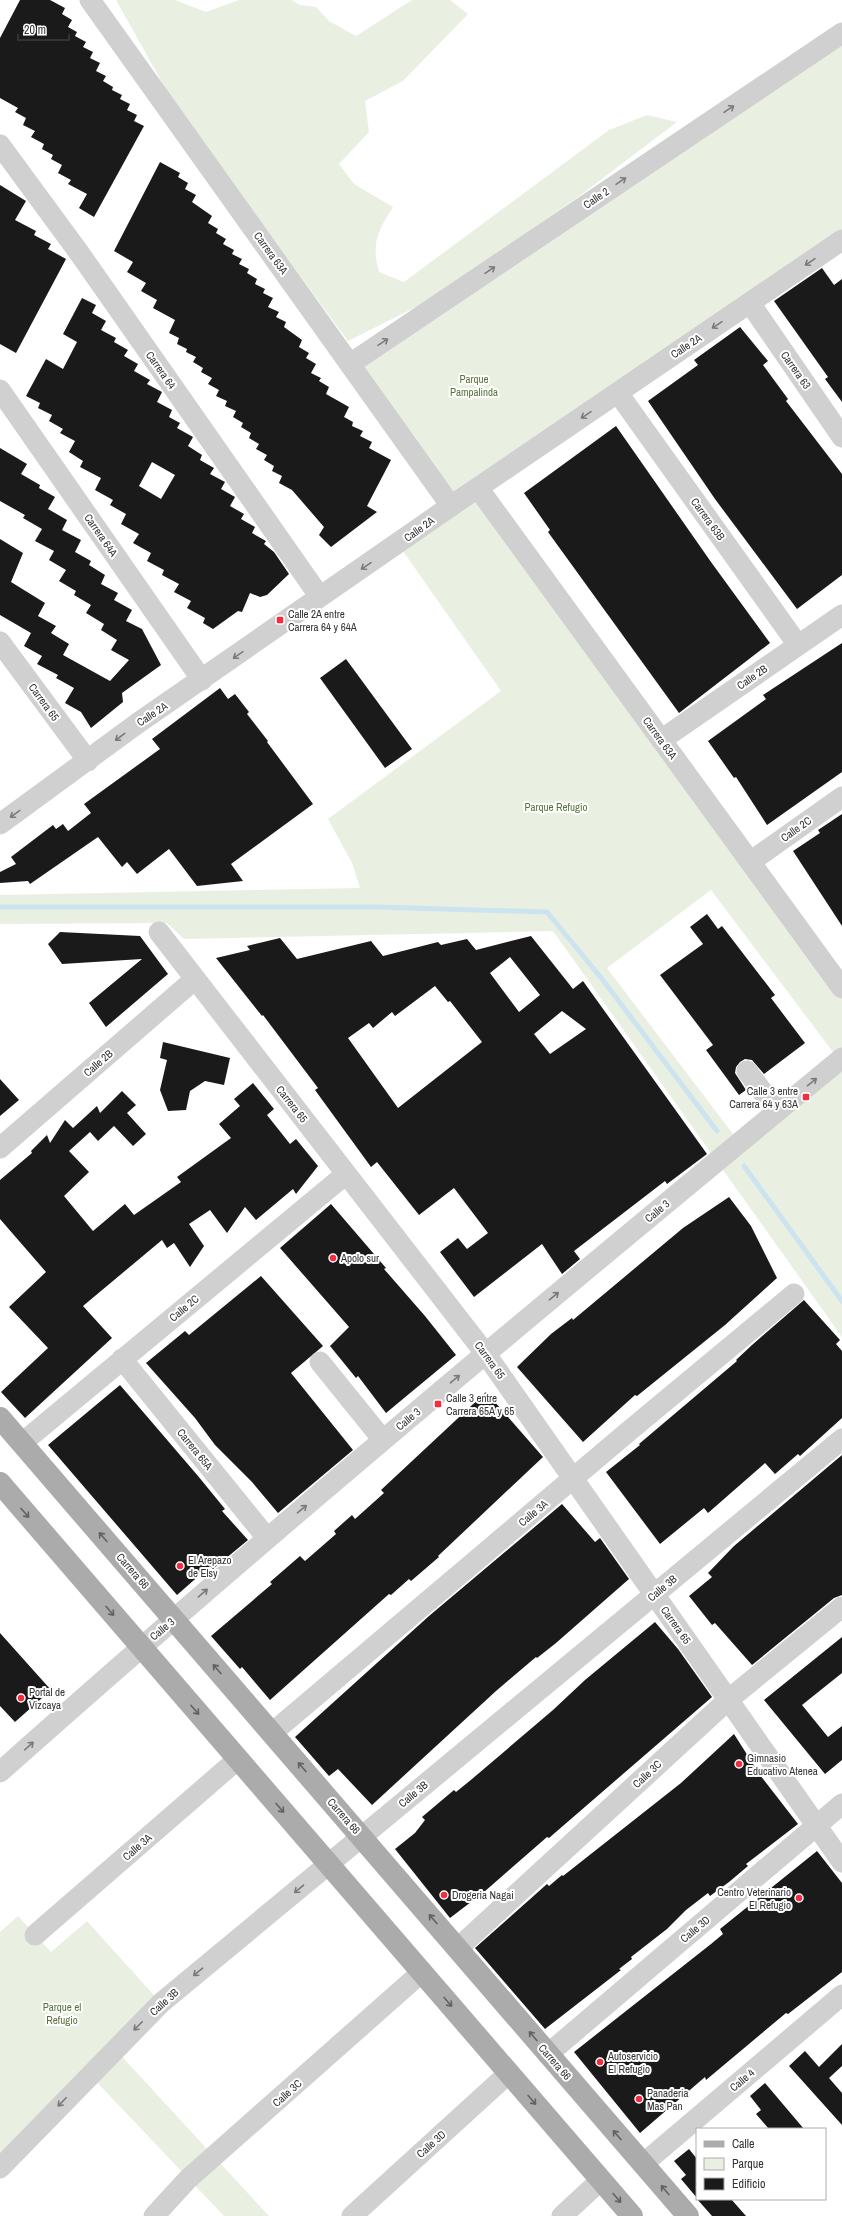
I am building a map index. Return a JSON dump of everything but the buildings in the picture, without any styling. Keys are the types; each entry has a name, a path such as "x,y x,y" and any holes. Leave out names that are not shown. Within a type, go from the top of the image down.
{"main road":[{"name":"Carrera 66","path":"0,1418 688,2216"},
{"path":"0,1483 632,2216"}],"street":[{"name":"Carrera 63A","path":"90,0 451,506"},
{"name":"Calle 2","path":"350,364 842,33"},
{"name":"Carrera 64","path":"0,145 84,260 320,597"},
{"name":"Calle 2A","path":"0,824 138,723 451,506 842,240"},
{"name":"Carrera 63","path":"750,303 842,437"},
{"name":"Carrera 64A","path":"0,390 202,680"},
{"name":"Carrera 63B","path":"618,393 798,645"},
{"name":"Carrera 63A","path":"478,488 842,988"},
{"name":"Calle 2B","path":"661,740 842,615"},
{"name":"Carrera 65","path":"0,642 88,761"},
{"name":"Calle 2C","path":"750,862 842,797"},
{"name":"Carrera 65","path":"160,932 486,1353 842,1862"},
{"name":"Calle 2B","path":"0,1148 195,979"},
{"name":"Calle 3","path":"0,1772 141,1647 383,1440 842,1058"},
{"path":"747,1071 777,1111"},
{"name":"Calle 2C","path":"22,1443 346,1174"},
{"name":"Calle 3A","path":"272,1732 794,1294"},
{"name":"Carrera 65A","path":"122,1359 268,1538"},
{"path":"320,1362 383,1440"},
{"name":"Calle 3B","path":"0,2168 161,2003 842,1439"},
{"name":"Calle 3C","path":"458,1948 728,1700 842,1607"},
{"name":"Calle 3A","path":"35,1935 238,1759"},
{"name":"Calle 3D","path":"548,2054 842,1804"},
{"name":"Calle 3C","path":"154,2216 188,2179 422,1972"},
{"name":"Calle 4","path":"643,2164 842,1995"},
{"name":"Calle 3D","path":"352,2216 509,2073"},
{"path":"562,2216 601,2180"}],"green space":[{"path":"116,0 175,0 206,12 239,0 292,0 300,5 316,7 329,21 356,36 412,0 450,0 468,14 403,81 365,101 369,132 339,164 354,184 393,207 383,223 377,237 377,262 379,272 404,282 609,130 647,115 677,122 578,197 430,300 348,341 178,111"},
{"name":"Parque Refugio","path":"842,33 842,240 478,488 842,988 842,1337 553,931 184,939 167,923 0,924 0,895 360,888 352,863 328,819 501,691 398,544 451,506 350,364","holes":["711,890 839,1060 739,1142 607,968"]},
{"name":"Parque el Refugio","path":"18,1916 51,1952 87,1921 161,2003 115,2049 269,2216 224,2216 89,2074 0,2168 0,1932"}],"waterway":[{"path":"0,907 377,907 547,912 602,979 717,1131"},
{"path":"744,1166 842,1301"}],"place":[{"name":"Calle 2A entre Carrera 64 y 64A","path":"280,620"},
{"name":"Calle 3 entre Carrera 64 y 63A","path":"806,1097"},
{"name":"Apolo sur","path":"333,1258"},
{"name":"Calle 3 entre Carrera 65A y 65","path":"438,1404"},
{"name":"El Arepazo de Elsy","path":"180,1566"},
{"name":"Portal de Vizcaya","path":"21,1698"},
{"name":"Gimnasio Educativo Atenea","path":"739,1764"},
{"name":"Drogeria Nagai","path":"444,1895"},
{"name":"Centro Veterinario El Refugio","path":"799,1898"},
{"name":"Autoservicio El Refugio","path":"600,2062"},
{"name":"Panaderia Mas Pan","path":"639,2099"}],"park label":[{"name":"Parque Pampalinda","path":"474,385"}]}
